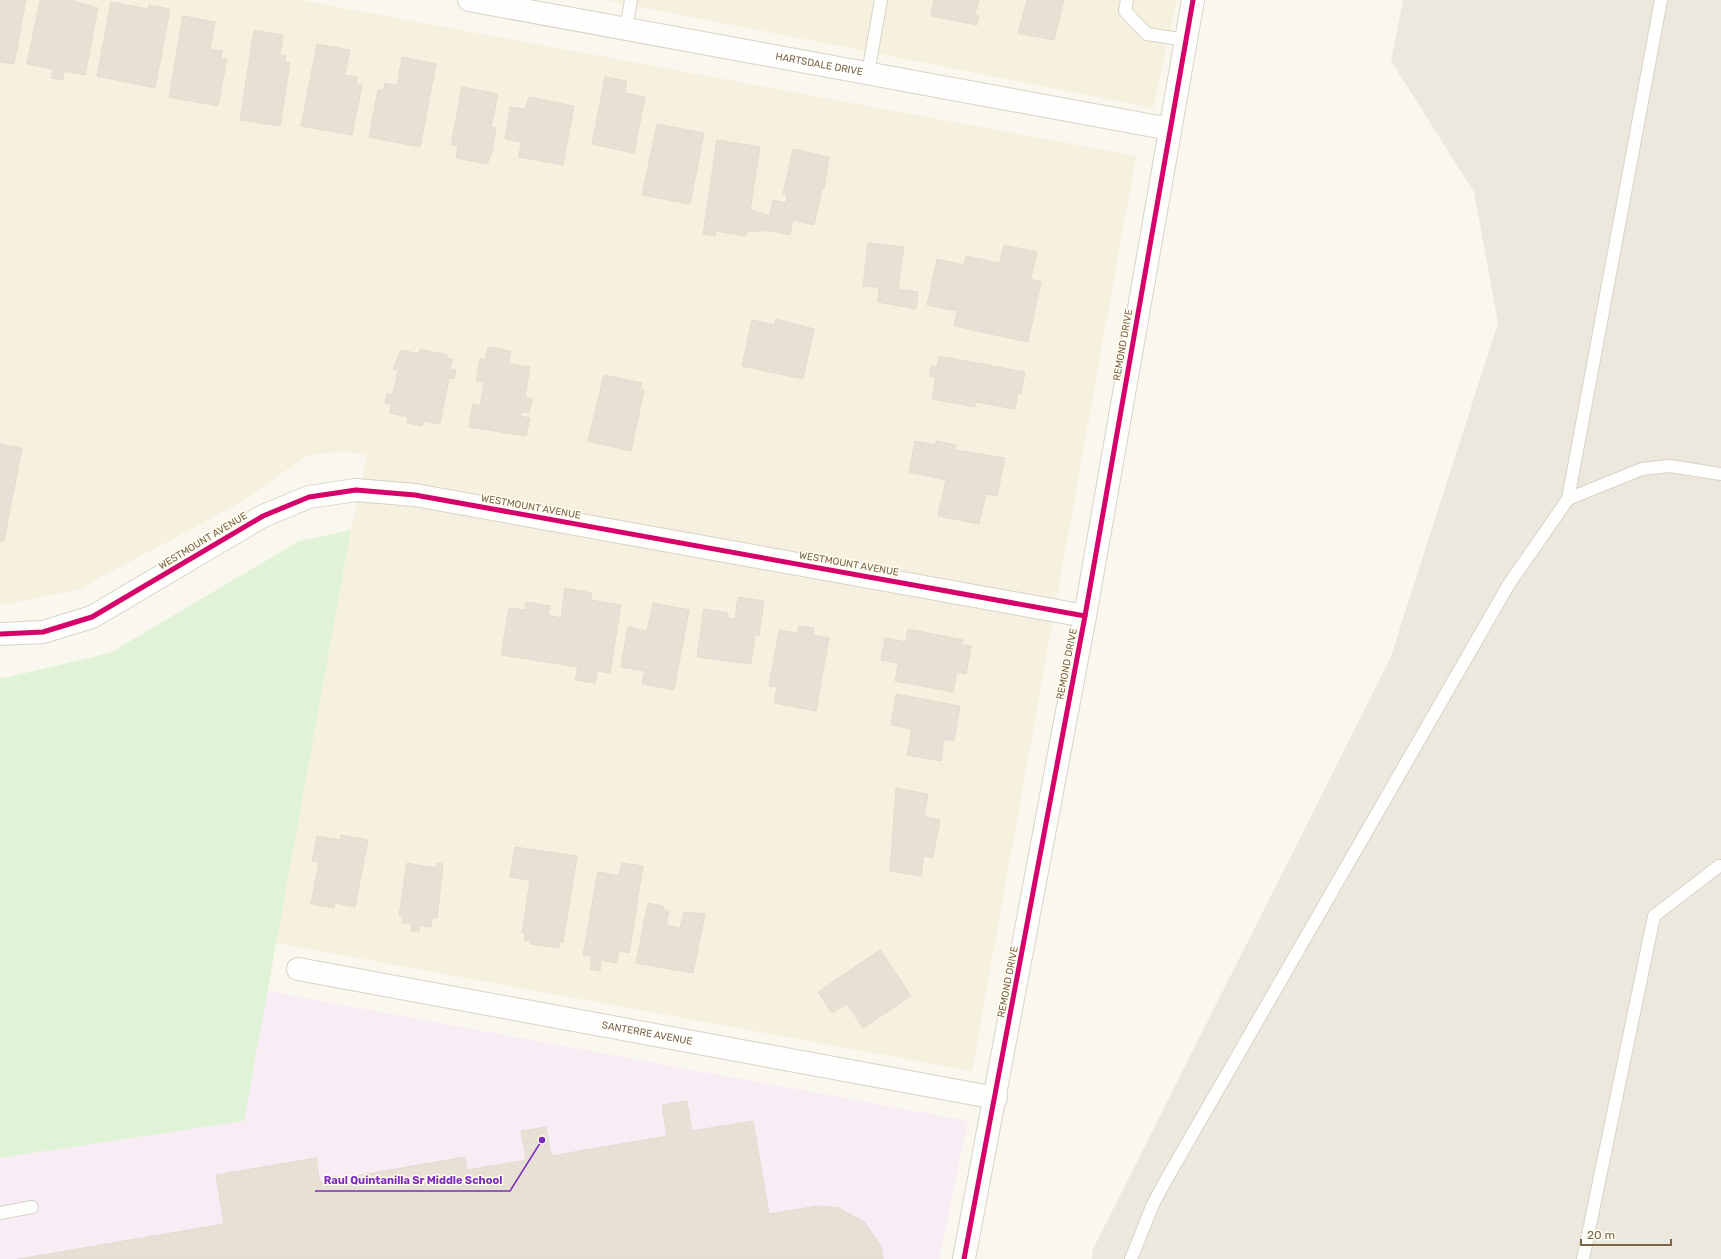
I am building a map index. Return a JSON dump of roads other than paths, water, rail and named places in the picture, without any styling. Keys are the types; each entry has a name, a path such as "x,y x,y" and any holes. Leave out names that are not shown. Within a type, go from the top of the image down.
{"street":[{"name":"HARTSDALE DRIVE","path":"469,0 1170,130"},
{"name":"REMOND DRIVE","path":"964,1259 996,1098 1085,616 1193,0"},
{"name":"WESTMOUNT AVENUE","path":"0,634 43,632 92,617 263,516 309,497 356,490 415,495 1085,616"},
{"name":"SANTERRE AVENUE","path":"298,969 996,1098"}],"lane":[{"path":"626,29 631,0"},
{"path":"868,73 881,0"},
{"path":"1127,0 1125,11 1147,34 1186,40"},
{"path":"1131,1259 1153,1204 1190,1138 1509,584 1568,499 1661,0"},
{"path":"1568,499 1642,469 1670,466 1721,474"},
{"path":"1583,1259 1654,916 1721,866"},
{"path":"0,1213 32,1207"}],"place":[{"name":"Raul Quintanilla Sr Middle School","path":"542,1140"}]}
